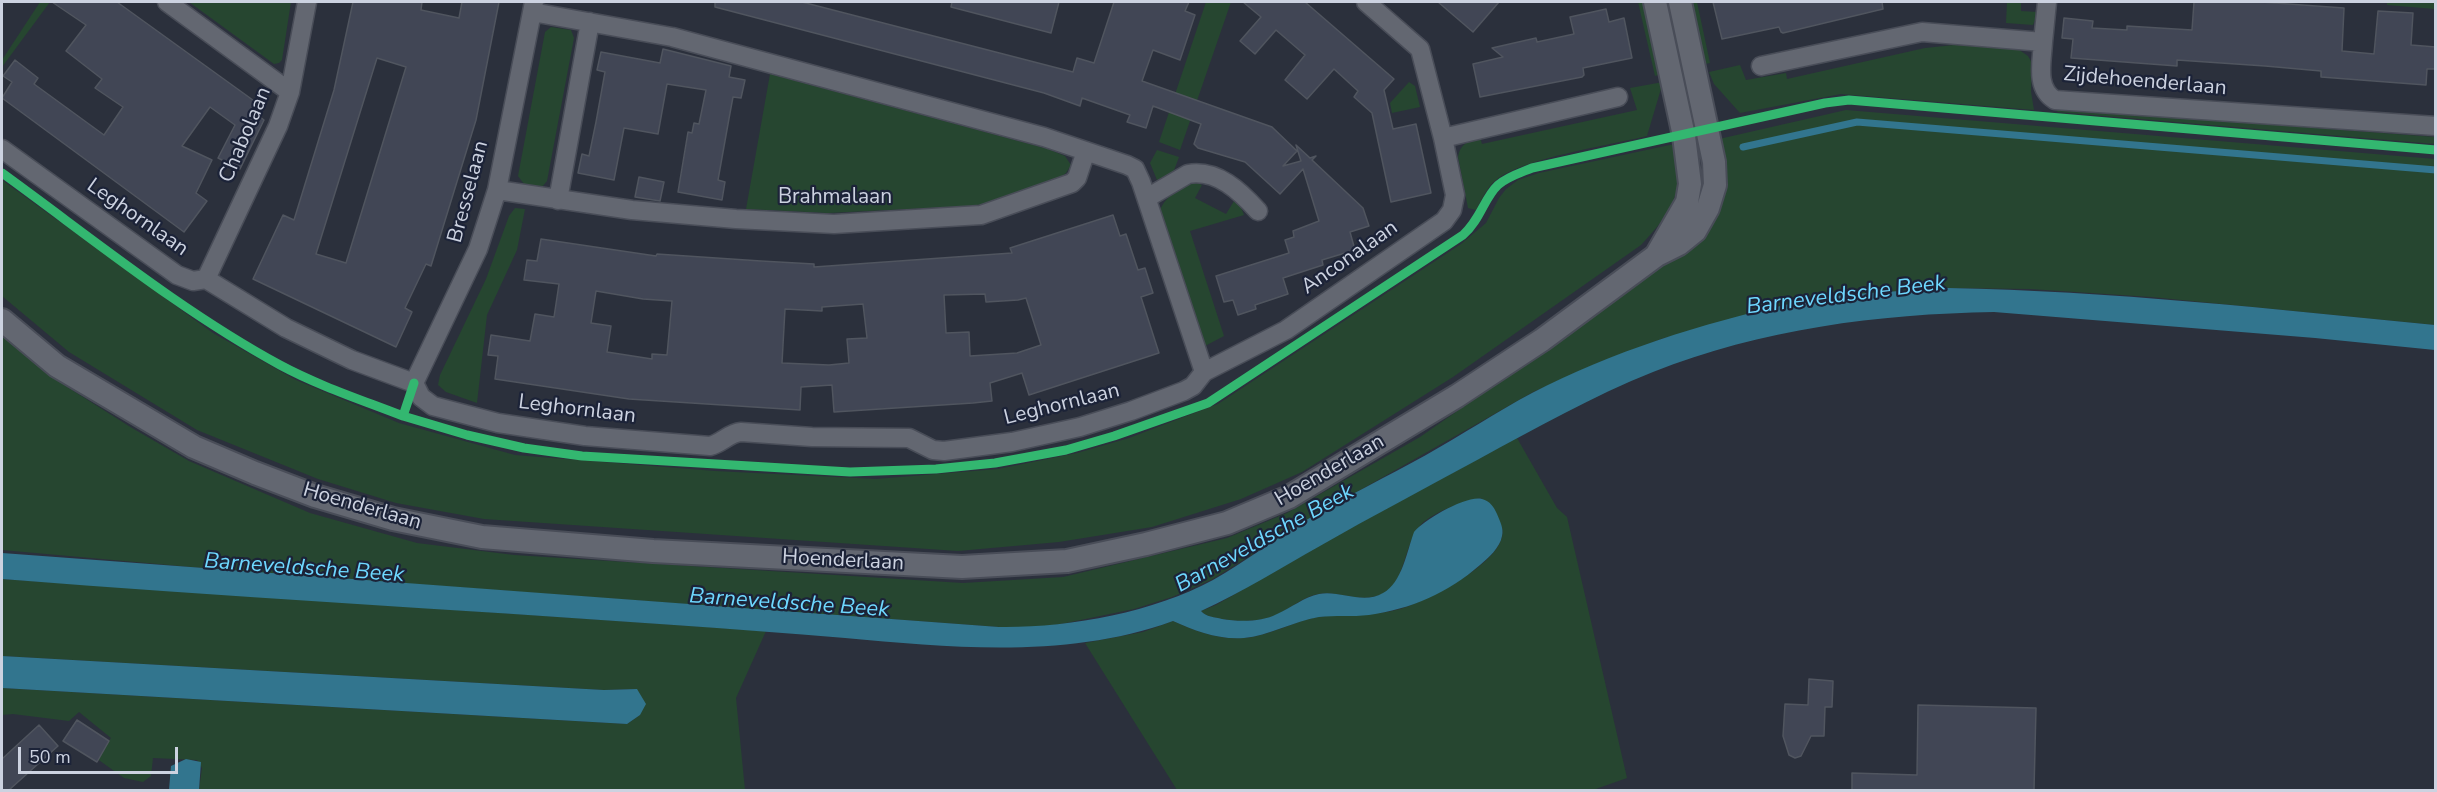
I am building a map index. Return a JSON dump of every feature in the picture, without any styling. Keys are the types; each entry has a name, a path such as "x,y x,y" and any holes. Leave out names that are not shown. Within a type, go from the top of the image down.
{"street":[{"path":"167,2 290,92"},
{"name":"Chabolaan","path":"206,279 278,126 290,92 307,2"},
{"name":"Anconalaan","path":"1204,372 1286,330 1444,220 1452,210 1455,195 1420,49 1366,2"},
{"name":"Hoenderlaan","path":"1655,2 1684,136 1690,184 1687,202 1657,255"},
{"name":"Hoenderlaan","path":"2,320 57,366 194,447 315,496 393,519 493,538 653,551 962,567 1067,561 1227,523 1289,497 1476,384 1542,340 1657,255 1679,244 1695,231 1708,208 1715,185 1714,162 1680,2"},
{"path":"2043,42 2047,2"},
{"path":"533,7 590,22 672,38 1044,137 1135,169 1204,372"},
{"name":"Bresselaan","path":"414,383 478,249 496,190 533,7"},
{"path":"558,200 590,22"},
{"name":"Zijdehoenderlaan","path":"1761,66 1922,32 2043,42 2041,83 2046,94 2055,100 2436,126"},
{"path":"1443,138 1618,97"},
{"name":"Leghornlaan","path":"2,149 177,275 194,281 206,279 286,328 352,360 414,383 421,397 434,406 498,423 585,436 710,446 734,433 741,432 909,438 933,450 944,451 1012,442 1080,427 1184,391 1193,386 1204,372"},
{"name":"Brahmalaan","path":"496,190 632,210 823,224 981,215 1072,183 1077,178 1086,151"},
{"path":"1146,198 1188,174 1204,174 1233,186 1258,211"}],"green space":[{"path":"40,2 50,2 2,67 2,60"},
{"path":"189,2 291,2 282,60 274,64"},
{"path":"1206,2 1231,2 1180,150 1159,142"},
{"path":"1638,2 1644,2 1661,74 1655,76"},
{"path":"1691,2 1697,2 1710,63 1705,64"},
{"path":"2007,2 2021,2 2021,11 2038,12 2033,25 2006,23"},
{"path":"2387,2 2435,2 2435,9 2387,5"},
{"path":"551,27 571,30 574,38 547,181 542,187 524,184 518,176 545,32"},
{"path":"1954,45 2018,49 2028,56 2032,63 2031,92 2034,110 1841,94 1740,113 1714,84 1709,72 1740,65 1746,80 1786,73 1787,79 1925,48"},
{"path":"770,74 1048,149 1065,156 1071,165 1058,180 985,204 828,213 746,209"},
{"path":"1409,82 1415,86 1420,107 1392,113 1390,103"},
{"path":"1663,82 1647,136 1568,153 1526,165 1496,180 1476,210 1468,208 1458,157 1463,146 1468,142 1480,137 1482,144 1637,110 1630,88"},
{"path":"2052,108 2435,137 2435,144 2058,112"},
{"path":"1846,110 2435,159 2435,325 2151,297 2030,289 1948,288 1851,295 1664,338 1600,362 1533,392 1309,519 1211,580 1172,597 1134,609 1036,628 236,571 2,550 2,335 53,378 189,461 310,513 417,543 514,555 963,583 1063,577 1227,538 1287,513 1420,437 1628,292 1702,232 1719,139"},
{"path":"1679,143 1679,175 1674,199 1662,221 1641,245 1453,377 1302,472 1241,499 1152,527 1059,542 958,551 484,519 396,503 318,479 197,430 69,352 2,296 2,180 213,333 296,380 399,423 515,455 715,471 876,479 998,469 1077,453 1129,438 1218,404 1461,244 1486,223 1499,198 1518,180 1539,173"},
{"path":"1157,150 1179,157 1173,173 1157,180 1150,163"},
{"path":"1195,182 1202,185 1195,198 1226,214 1234,201 1240,205 1244,215 1190,231 1224,336 1205,346 1160,212 1164,202 1173,193"},
{"path":"515,208 525,209 517,250 487,315 477,403 446,392 438,385 440,375 486,279 509,216"},
{"path":"1517,438 1557,508 1567,517 1627,778 1593,790 1177,790 1085,643 1143,632 1173,621 1216,636 1252,637 1318,617 1390,611 1428,598 1480,566 1493,553 1501,540 1502,528 1496,516 1481,498 1447,508 1424,522 1414,535 1395,582 1382,594 1366,598 1318,594 1276,615 1256,620 1222,619 1208,616 1201,611 1216,605 1363,521"},
{"path":"2,579 766,631 736,698 745,790 199,790 202,768 197,760 153,758 151,776 143,782 124,778 96,758 111,738 79,712 69,721 13,714 2,715 2,688 627,724 640,715 636,689 604,690 2,656"}],"water":[{"name":"Barneveldsche Beek","path":"1948,288 2131,297 2435,325 2435,350 1994,312 1950,313 1864,321 1820,327 1736,345 1653,372 1587,402 1201,611 1208,616 1222,619 1250,621 1271,617 1319,594 1368,598 1383,593 1395,582 1414,532 1419,527 1456,505 1475,499 1485,500 1493,507 1499,519 1502,531 1501,540 1487,559 1442,592 1400,609 1369,615 1319,617 1244,638 1225,638 1207,634 1173,621 1133,633 1093,641 1011,648 969,647 2,579 2,553 999,627 1053,625 1081,621 1136,610 1189,592 1213,580 1337,502 1426,455 1519,400 1593,364 1658,340 1724,320 1809,300"},
{"path":"2,656 604,690 637,689 646,704 640,715 627,724 2,688"},
{"path":"186,759 201,762 199,790 169,790 171,766"}],"building":[{"path":"52,2 117,2 257,103 251,110 264,120 240,169 218,158 235,125 210,107 182,146 212,160 196,193 207,201 184,232 2,98 12,82 3,76 15,60 38,78 34,84 104,135 123,107 95,88 102,79 66,51 86,25"},
{"path":"353,2 422,2 421,10 459,18 462,2 499,2 476,120 431,266 426,264 405,308 412,312 396,347 253,279 283,215 294,220 334,90","holes":["377,58 406,67 346,263 316,254"]},
{"path":"715,2 802,2 1073,72 1077,58 1094,63 1114,2 1189,2 1185,11 1195,15 1180,60 1153,50 1142,81 1272,127 1297,151 1283,166 1301,161 1296,145 1310,158 1316,156 1312,160 1363,208 1369,226 1350,232 1355,250 1322,260 1323,265 1283,278 1288,294 1255,305 1256,309 1238,315 1233,300 1224,302 1216,276 1289,253 1285,240 1294,237 1293,231 1319,221 1303,169 1280,194 1245,162 1198,148 1194,144 1201,124 1153,106 1146,128 1127,122 1130,115 1082,98 1080,106 1044,93 715,7"},
{"path":"952,2 1059,2 1051,33 951,7"},
{"path":"1243,2 1305,2 1394,79 1384,90 1393,129 1416,124 1431,193 1391,202 1372,113 1354,97 1358,91 1334,69 1307,99 1285,80 1305,55 1276,30 1255,54 1240,41 1261,17"},
{"path":"1438,2 1499,2 1473,32"},
{"path":"1713,2 1882,2 1883,9 1783,33 1779,27 1722,39"},
{"path":"2194,2 2261,2 2344,8 2342,51 2374,54 2378,11 2413,13 2411,45 2436,47 2436,69 2427,69 2426,85 2321,77 2321,71 2265,66 2177,60 2177,66 2071,58 2073,39 2062,38 2064,18 2093,21 2092,28 2127,30 2127,26 2192,30"},
{"path":"1606,9 1609,22 1624,18 1632,58 1583,68 1582,77 1480,97 1473,64 1503,57 1492,48 1536,38 1537,42 1574,34 1570,17"},
{"path":"663,49 731,66 729,77 745,80 741,98 733,97 718,180 725,182 722,200 678,192 688,132 692,133 694,123 699,124 706,90 667,84 658,134 624,128 614,180 578,173 582,154 589,156 596,122 605,72 597,70 601,52 660,63"},
{"path":"639,177 664,182 660,201 635,197"},
{"path":"1113,215 1120,236 1126,234 1138,270 1145,268 1153,293 1141,297 1159,353 1029,395 1022,373 990,383 992,401 834,412 832,385 801,387 800,410 629,399 495,379 498,356 488,355 491,335 530,341 535,314 554,317 559,284 524,280 527,260 537,261 541,239 656,256 657,254 814,264 814,267 1012,253 1010,248","holes":["596,291 643,299 672,301 667,355 652,354 652,359 607,352 611,326 591,323","985,294 986,302 1026,298 1041,345 1017,353 970,356 969,332 946,333 944,295","863,304 867,338 847,339 849,363 829,365 782,363 785,309 822,311 822,307"]},
{"path":"1809,679 1833,681 1832,707 1825,707 1824,736 1811,736 1801,756 1795,758 1789,755 1783,736 1785,704 1808,705"},
{"path":"1918,705 2036,708 2034,790 1852,790 1852,773 1917,775"},
{"path":"77,720 109,741 97,762 63,741"},
{"path":"39,725 58,746 9,790 2,790 2,759"}],"waterway":[{"path":"1743,147 1857,122 2436,170"}],"cycle path":[{"path":"403,416 467,435 524,448 582,456 850,472 936,469 995,463 1066,450 1208,403 1463,235 1474,222 1493,190 1514,175 1532,168 1825,103 1849,100 2436,150"},
{"path":"2,173 104,249 208,322 295,373 403,416 414,383"}]}
